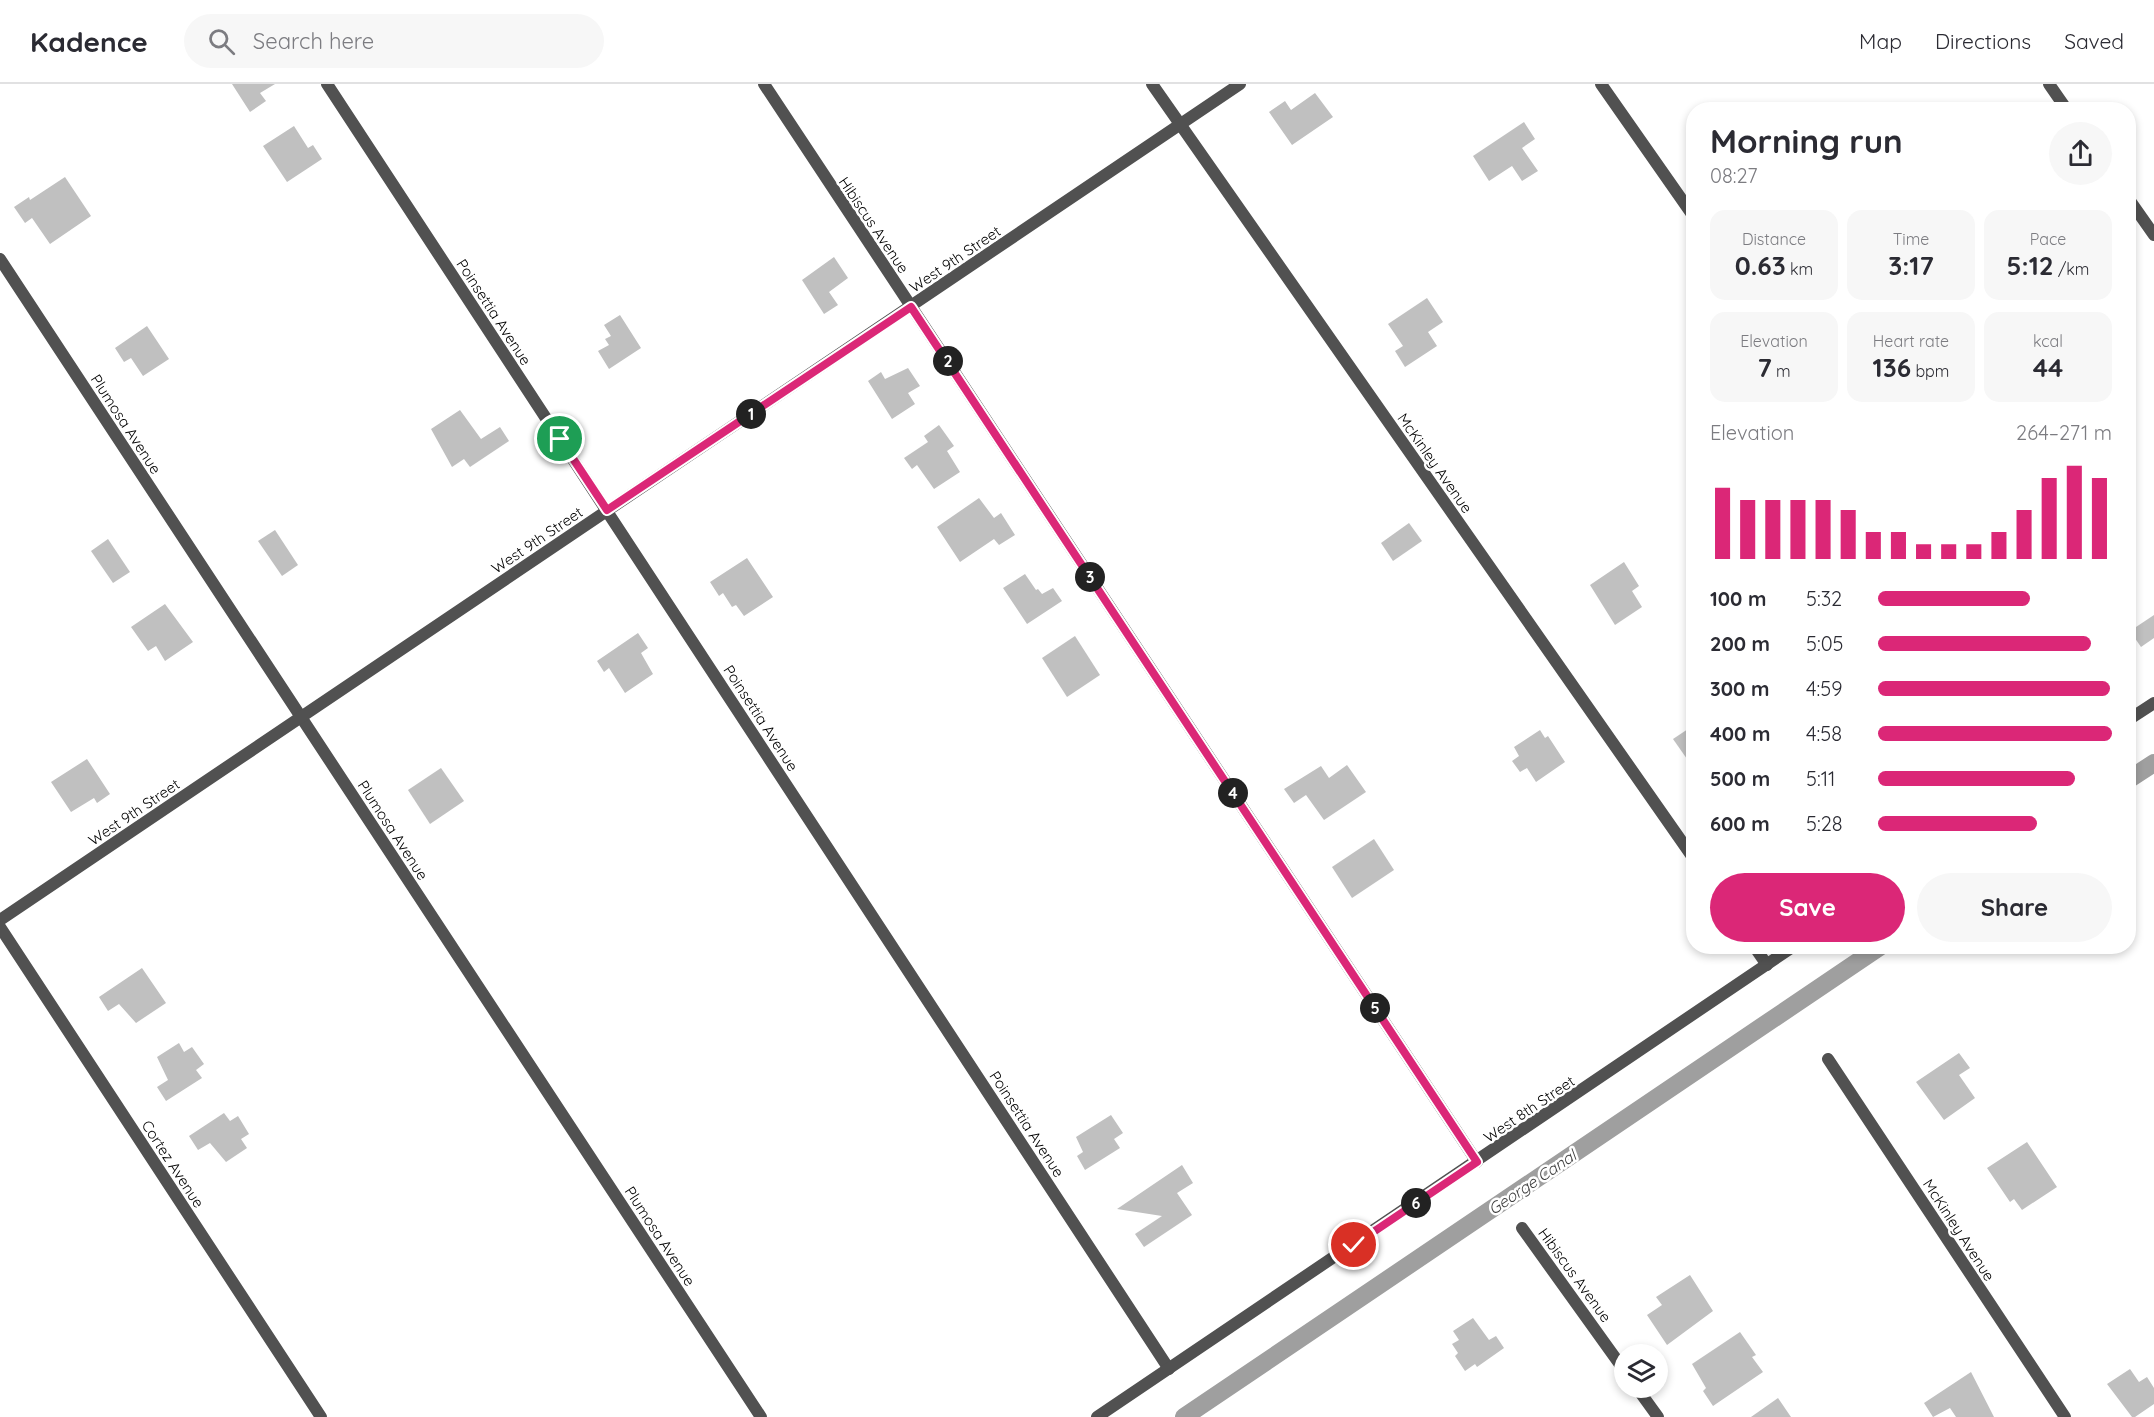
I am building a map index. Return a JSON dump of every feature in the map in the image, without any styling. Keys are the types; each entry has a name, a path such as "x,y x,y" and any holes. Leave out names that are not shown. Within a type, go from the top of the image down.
{"street":[{"name":"Poinsettia Avenue","path":"327,84 1169,1369"},
{"name":"Hibiscus Avenue","path":"764,84 1477,1162"},
{"name":"McKinley Avenue","path":"1152,84 1686,848"},
{"name":"West 9th Street","path":"0,920 1240,84"},
{"path":"1601,84 1686,206"},
{"path":"2049,84 2061,102"},
{"path":"2136,209 2154,235"},
{"name":"Plumosa Avenue","path":"0,259 761,1417"},
{"path":"2136,714 2154,702"},
{"name":"Cortez Avenue","path":"0,927 321,1417"},
{"path":"1759,954 1767,965"},
{"name":"West 8th Street","path":"1097,1417 1783,954"},
{"name":"McKinley Avenue","path":"1828,1059 2065,1417"},
{"name":"Hibiscus Avenue","path":"1522,1228 1614,1356"},
{"path":"1644,1398 1658,1417"}],"building":[{"path":"232,84 275,84 260,93 266,101 250,112"},
{"path":"1315,93 1333,117 1292,145 1269,112 1285,101 1291,110"},
{"path":"1524,122 1535,139 1522,148 1538,171 1522,181 1512,166 1489,181 1473,156"},
{"path":"294,126 308,148 313,145 322,159 287,182 263,146"},
{"path":"65,177 91,216 50,244 32,218 25,223 14,207 29,197 30,200"},
{"path":"834,257 848,278 829,292 838,305 824,314 802,280"},
{"path":"1427,298 1443,322 1428,332 1437,346 1405,367 1395,351 1403,346 1388,324"},
{"path":"620,315 641,348 609,369 598,351 609,345 605,339 611,336 604,325"},
{"path":"147,326 169,359 143,376 131,358 124,362 115,348"},
{"path":"908,368 920,386 908,393 915,404 892,419 868,381 881,372 885,379"},
{"path":"460,410 481,439 500,427 509,441 470,467 464,459 452,467 431,429"},
{"path":"939,425 954,446 947,451 960,472 934,489 917,465 912,469 904,458 928,442 924,436"},
{"path":"979,498 994,518 1001,513 1015,535 999,545 994,539 960,562 937,527"},
{"path":"1409,523 1422,541 1393,561 1381,543"},
{"path":"275,530 298,565 282,576 258,541"},
{"path":"108,539 130,572 113,583 91,551"},
{"path":"747,558 773,597 744,616 736,605 732,607 723,593 719,596 710,582"},
{"path":"1624,562 1639,586 1632,591 1642,607 1615,625 1590,585"},
{"path":"1025,574 1036,590 1038,589 1042,594 1053,588 1062,601 1027,624 1003,588"},
{"path":"165,604 193,642 165,661 156,646 148,651 131,627"},
{"path":"2154,615 2154,638 2141,647 2136,640 2136,627"},
{"path":"638,633 648,648 641,653 653,674 625,693 609,668 604,672 597,661"},
{"path":"1075,636 1100,675 1067,697 1042,658"},
{"path":"1540,730 1545,738 1548,736 1565,762 1536,782 1527,768 1520,772 1512,761 1519,756 1514,747"},
{"path":"1686,730 1686,758 1673,739"},
{"path":"87,759 110,794 97,803 94,798 71,812 51,782"},
{"path":"1347,765 1366,792 1324,820 1306,795 1294,803 1284,789 1321,766 1329,778"},
{"path":"441,768 464,801 430,824 408,790"},
{"path":"1374,839 1394,870 1352,898 1332,867"},
{"path":"142,968 166,1003 136,1023 119,1004 108,1011 99,997"},
{"path":"179,1043 184,1052 192,1047 204,1064 196,1070 202,1078 166,1101 157,1087 168,1080 157,1057"},
{"path":"1959,1053 1970,1068 1959,1075 1975,1098 1944,1120 1916,1082"},
{"path":"224,1113 230,1121 238,1116 249,1134 241,1139 247,1148 226,1162 210,1143 198,1150 189,1136"},
{"path":"1111,1115 1123,1133 1114,1139 1120,1148 1085,1170 1077,1156 1083,1152 1076,1137"},
{"path":"2027,1142 2057,1187 2022,1210 2014,1199 2010,1202 1987,1168"},
{"path":"1182,1165 1193,1183 1177,1193 1192,1215 1144,1247 1135,1234 1162,1216 1117,1209"},
{"path":"1690,1275 1713,1311 1666,1344 1647,1315 1662,1305 1656,1297"},
{"path":"1473,1318 1489,1340 1496,1336 1504,1348 1477,1367 1475,1364 1465,1371 1455,1356 1458,1353 1452,1344 1459,1340 1453,1331"},
{"path":"1740,1332 1756,1355 1752,1357 1763,1372 1713,1406 1703,1391 1706,1388 1692,1364"},
{"path":"2130,1369 2139,1382 2147,1377 2154,1388 2154,1404 2135,1417 2132,1417 2107,1384"},
{"path":"1971,1372 1994,1417 1956,1417 1950,1408 1933,1417 1924,1403"},
{"path":"1778,1398 1791,1417 1751,1417"}],"waterway":[{"name":"George Canal","path":"2136,775 2154,763"},
{"name":"George Canal","path":"1184,1417 1869,954"}],"route":[{"path":"560,439 607,510 911,307 1477,1162 1354,1245"}]}
